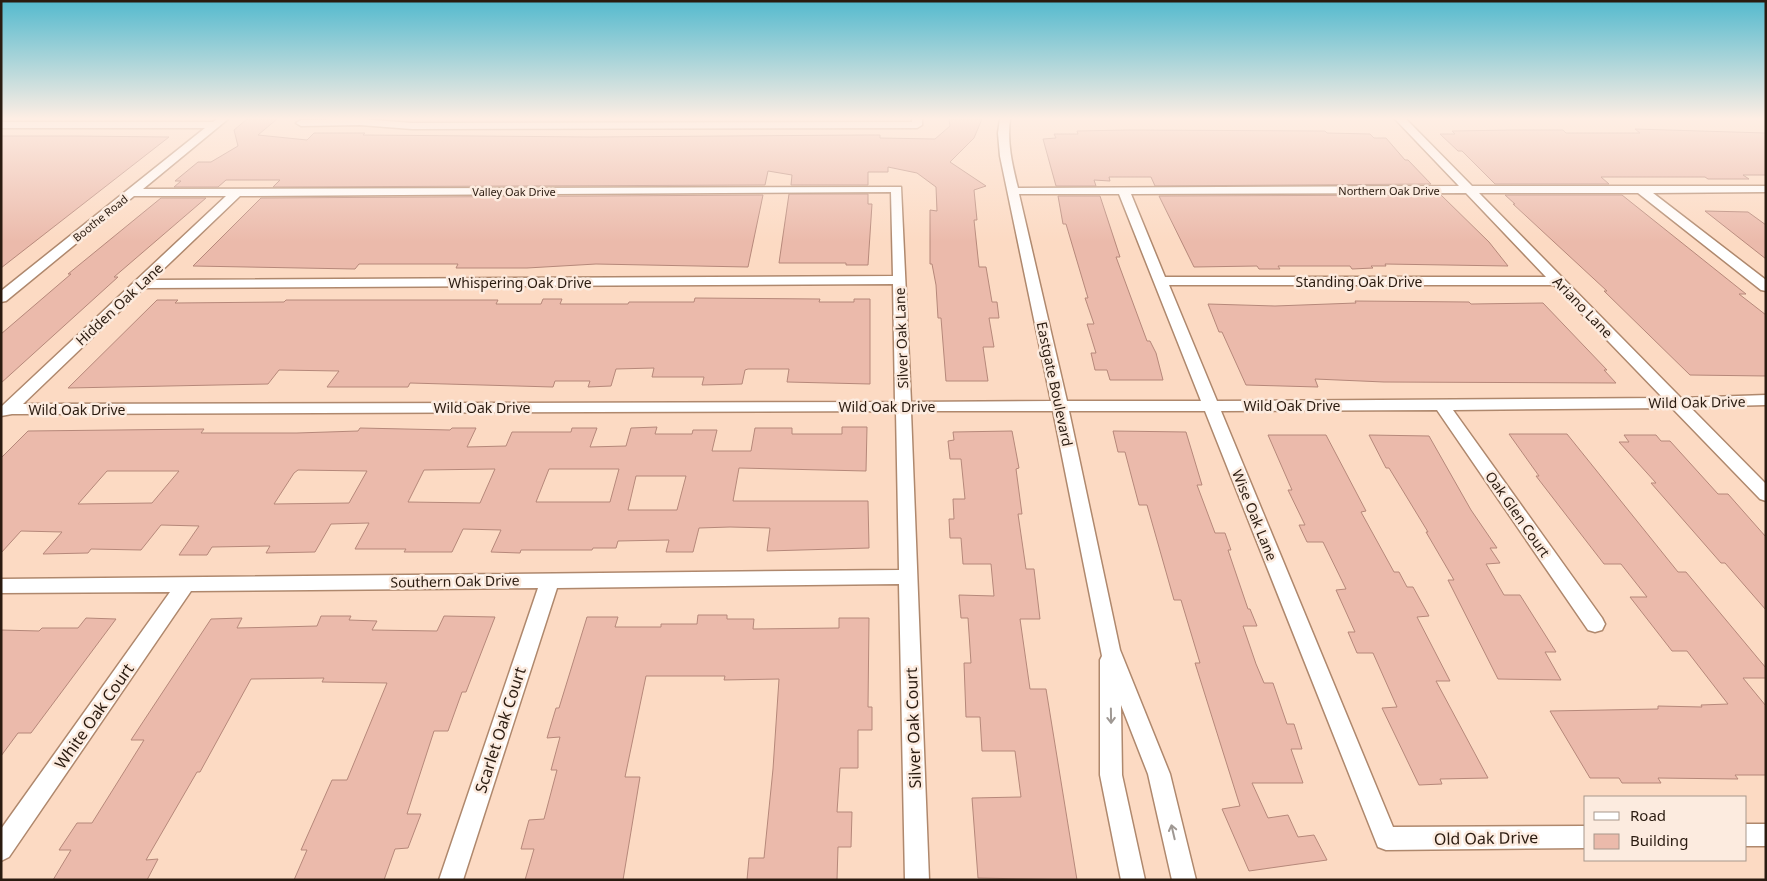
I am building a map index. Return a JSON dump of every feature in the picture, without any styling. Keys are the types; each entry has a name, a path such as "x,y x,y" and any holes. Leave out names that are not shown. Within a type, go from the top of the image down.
{"street":[{"name":"Boothe Road","path":"1,298 172,160"},
{"name":"Eastgate Boulevard","path":"1006,160 1060,405 1110,650 1159,774 1184,880"},
{"name":"Ariano Lane","path":"1440,160 1766,495"},
{"name":"Valley Oak Drive","path":"132,193 897,189"},
{"name":"Silver Oak Lane","path":"897,189 908,577"},
{"name":"Northern Oak Drive","path":"1013,191 1766,189"},
{"path":"1642,190 1766,288"},
{"name":"Wise Oak Lane","path":"1124,191 1386,839"},
{"name":"Hidden Oak Lane","path":"5,412 238,192"},
{"name":"Whispering Oak Drive","path":"140,284 900,280"},
{"name":"Standing Oak Drive","path":"1160,281 1558,281"},
{"name":"Wild Oak Drive","path":"5,412 1060,405 1442,405 1677,403 1766,400"},
{"name":"Oak Glen Court","path":"1442,405 1595,624"},
{"name":"Southern Oak Drive","path":"1,586 908,577"},
{"name":"Silver Oak Court","path":"908,577 917,880"},
{"name":"Scarlet Oak Court","path":"451,880 550,580"},
{"name":"White Oak Court","path":"1,849 186,584"},
{"name":"Eastgate Boulevard","path":"1110,650 1111,775 1132,880"},
{"path":"1747,835 1766,835"},
{"name":"Old Oak Drive","path":"1386,839 1584,837"}],"building":[{"path":"1,160 139,160 1,268"},
{"path":"214,160 952,160 950,162 986,186 974,190 977,220 974,220 979,267 986,267 992,302 997,302 999,318 989,318 994,347 983,347 988,381 946,381 941,318 938,318 936,285 932,264 930,264 930,210 937,211 936,187 917,173 888,167 888,172 868,172 868,185 791,185 792,175 768,171 765,185 273,187 280,180 226,180 218,187 174,187 181,181 175,181 198,162 211,162"},
{"path":"1049,160 1408,160 1431,184 1155,186 1151,177 1109,177 1110,181 1094,180 1096,186 1056,186"},
{"path":"1471,160 1766,160 1766,175 1743,175 1749,179 1601,177 1609,184 1495,184"},
{"path":"789,194 868,194 868,204 872,204 868,265 846,265 846,263 779,263"},
{"path":"763,195 748,267 596,264 527,268 456,268 458,264 359,264 355,269 193,266 261,198"},
{"path":"1441,195 1489,242 1508,266 1385,264 1386,266 1352,269 1350,266 1278,266 1280,269 1259,269 1257,266 1194,267 1159,196"},
{"path":"1505,195 1622,195 1746,294 1739,294 1766,315 1766,376 1690,375 1604,291 1607,291"},
{"path":"1058,196 1100,196 1120,257 1116,257 1147,341 1150,341 1156,353 1163,380 1110,380 1107,370 1095,370 1091,353 1096,353 1087,324 1094,324 1085,298 1088,298 1066,224 1063,224"},
{"path":"161,198 206,198 114,277 118,277 1,383 1,334 71,274 68,274"},
{"path":"1705,211 1748,212 1766,225 1766,259"},
{"path":"695,298 820,299 819,302 854,302 854,299 870,299 870,384 787,382 789,369 748,369 745,370 742,384 702,385 704,377 652,377 654,368 616,369 611,386 588,387 590,381 555,381 553,387 410,383 408,387 327,387 339,371 279,370 268,384 68,388 157,300 178,300 175,303 284,302 286,300 498,300 496,304 541,304 543,299 562,299 560,304 628,304 629,302 694,302"},
{"path":"1355,301 1469,302 1471,304 1543,303 1607,370 1604,370 1616,383 1384,382 1315,379 1318,387 1246,385 1222,332 1219,332 1208,304 1275,306 1356,303"},
{"path":"657,427 655,434 692,434 693,430 717,430 712,451 751,451 755,428 792,428 792,434 842,434 842,427 867,427 866,471 739,468 733,501 868,501 869,548 767,551 770,528 730,527 699,528 693,552 666,552 669,540 618,541 616,548 593,548 592,550 521,550 520,553 491,552 501,530 463,529 452,552 404,552 406,549 355,549 369,523 331,524 315,552 266,553 270,546 212,547 207,555 179,555 199,526 161,525 141,550 91,549 88,553 43,554 62,532 21,531 1,553 1,458 28,431 204,429 201,433 297,433 358,431 360,428 450,430 452,428 476,428 467,447 506,446 512,432 571,432 572,428 597,428 590,447 626,446 631,428","holes":["495,469 480,503 408,502 424,470","549,469 619,469 610,502 536,502","298,470 367,471 349,503 274,504 294,473","107,471 179,471 152,503 78,504","636,476 686,476 677,510 628,510"]},
{"path":"1012,431 1019,468 1016,469 1022,514 1018,514 1026,569 1034,569 1040,619 1020,619 1030,689 1046,689 1077,880 978,878 972,798 1021,797 1015,751 982,751 980,717 966,717 964,663 971,663 968,618 961,618 959,595 994,596 991,564 963,564 961,538 950,538 949,519 954,519 953,499 965,499 961,459 950,459 948,441 954,440 953,432"},
{"path":"1113,431 1186,432 1202,485 1197,485 1215,533 1225,533 1231,550 1228,550 1248,609 1250,609 1257,626 1243,626 1256,664 1264,683 1273,683 1287,724 1294,724 1302,749 1291,749 1303,783 1252,783 1268,818 1288,815 1298,837 1314,835 1327,860 1249,871 1222,809 1240,806 1195,663 1200,663 1181,600 1174,600 1147,505 1139,505 1125,452 1118,452"},
{"path":"1509,434 1567,434 1678,572 1686,572 1766,668 1766,678 1743,678 1766,706 1766,775 1735,775 1738,779 1658,778 1661,783 1622,783 1619,778 1590,778 1550,711 1658,709 1658,706 1702,707 1701,705 1728,704 1687,651 1672,651 1630,597 1647,597 1621,564 1604,564 1536,476 1539,476"},
{"path":"1268,435 1326,435 1366,511 1361,512 1394,572 1399,572 1407,587 1413,587 1429,616 1417,617 1450,681 1436,681 1488,778 1440,779 1442,784 1419,785 1382,708 1397,707 1373,653 1357,653 1348,632 1355,632 1336,590 1346,589 1323,542 1307,542 1299,525 1305,525 1288,490 1292,490"},
{"path":"1369,435 1429,436 1471,510 1497,548 1490,548 1500,563 1486,564 1504,595 1520,595 1556,652 1545,652 1561,680 1498,679 1448,580 1454,580 1426,532 1428,532 1389,468 1386,468"},
{"path":"1624,435 1656,435 1661,441 1670,441 1718,494 1728,494 1766,537 1766,610 1725,563 1721,563 1651,483 1656,483 1619,442 1629,442"},
{"path":"698,615 727,615 727,619 754,619 753,629 839,628 839,618 869,618 868,707 872,707 872,730 858,730 858,768 840,768 837,812 852,812 851,847 838,847 837,880 747,880 749,858 764,858 773,769 779,679 724,680 725,676 646,676 625,777 640,777 623,880 525,880 534,849 521,849 529,820 544,819 557,770 551,770 560,737 547,738 556,708 559,708 587,617 618,617 615,627 661,627 661,624 697,624"},
{"path":"321,616 351,616 349,620 377,621 372,630 437,631 444,616 495,617 466,692 462,692 448,731 434,731 407,814 421,814 408,848 395,849 384,880 294,880 307,850 301,850 332,780 347,780 387,683 322,682 324,678 251,679 200,772 197,772 146,860 158,859 147,880 53,880 71,850 59,850 77,823 92,823 144,740 131,740 211,619 242,618 237,628 317,626"},
{"path":"86,618 116,619 31,733 18,733 1,756 1,630 39,631 42,628 78,628"}]}
